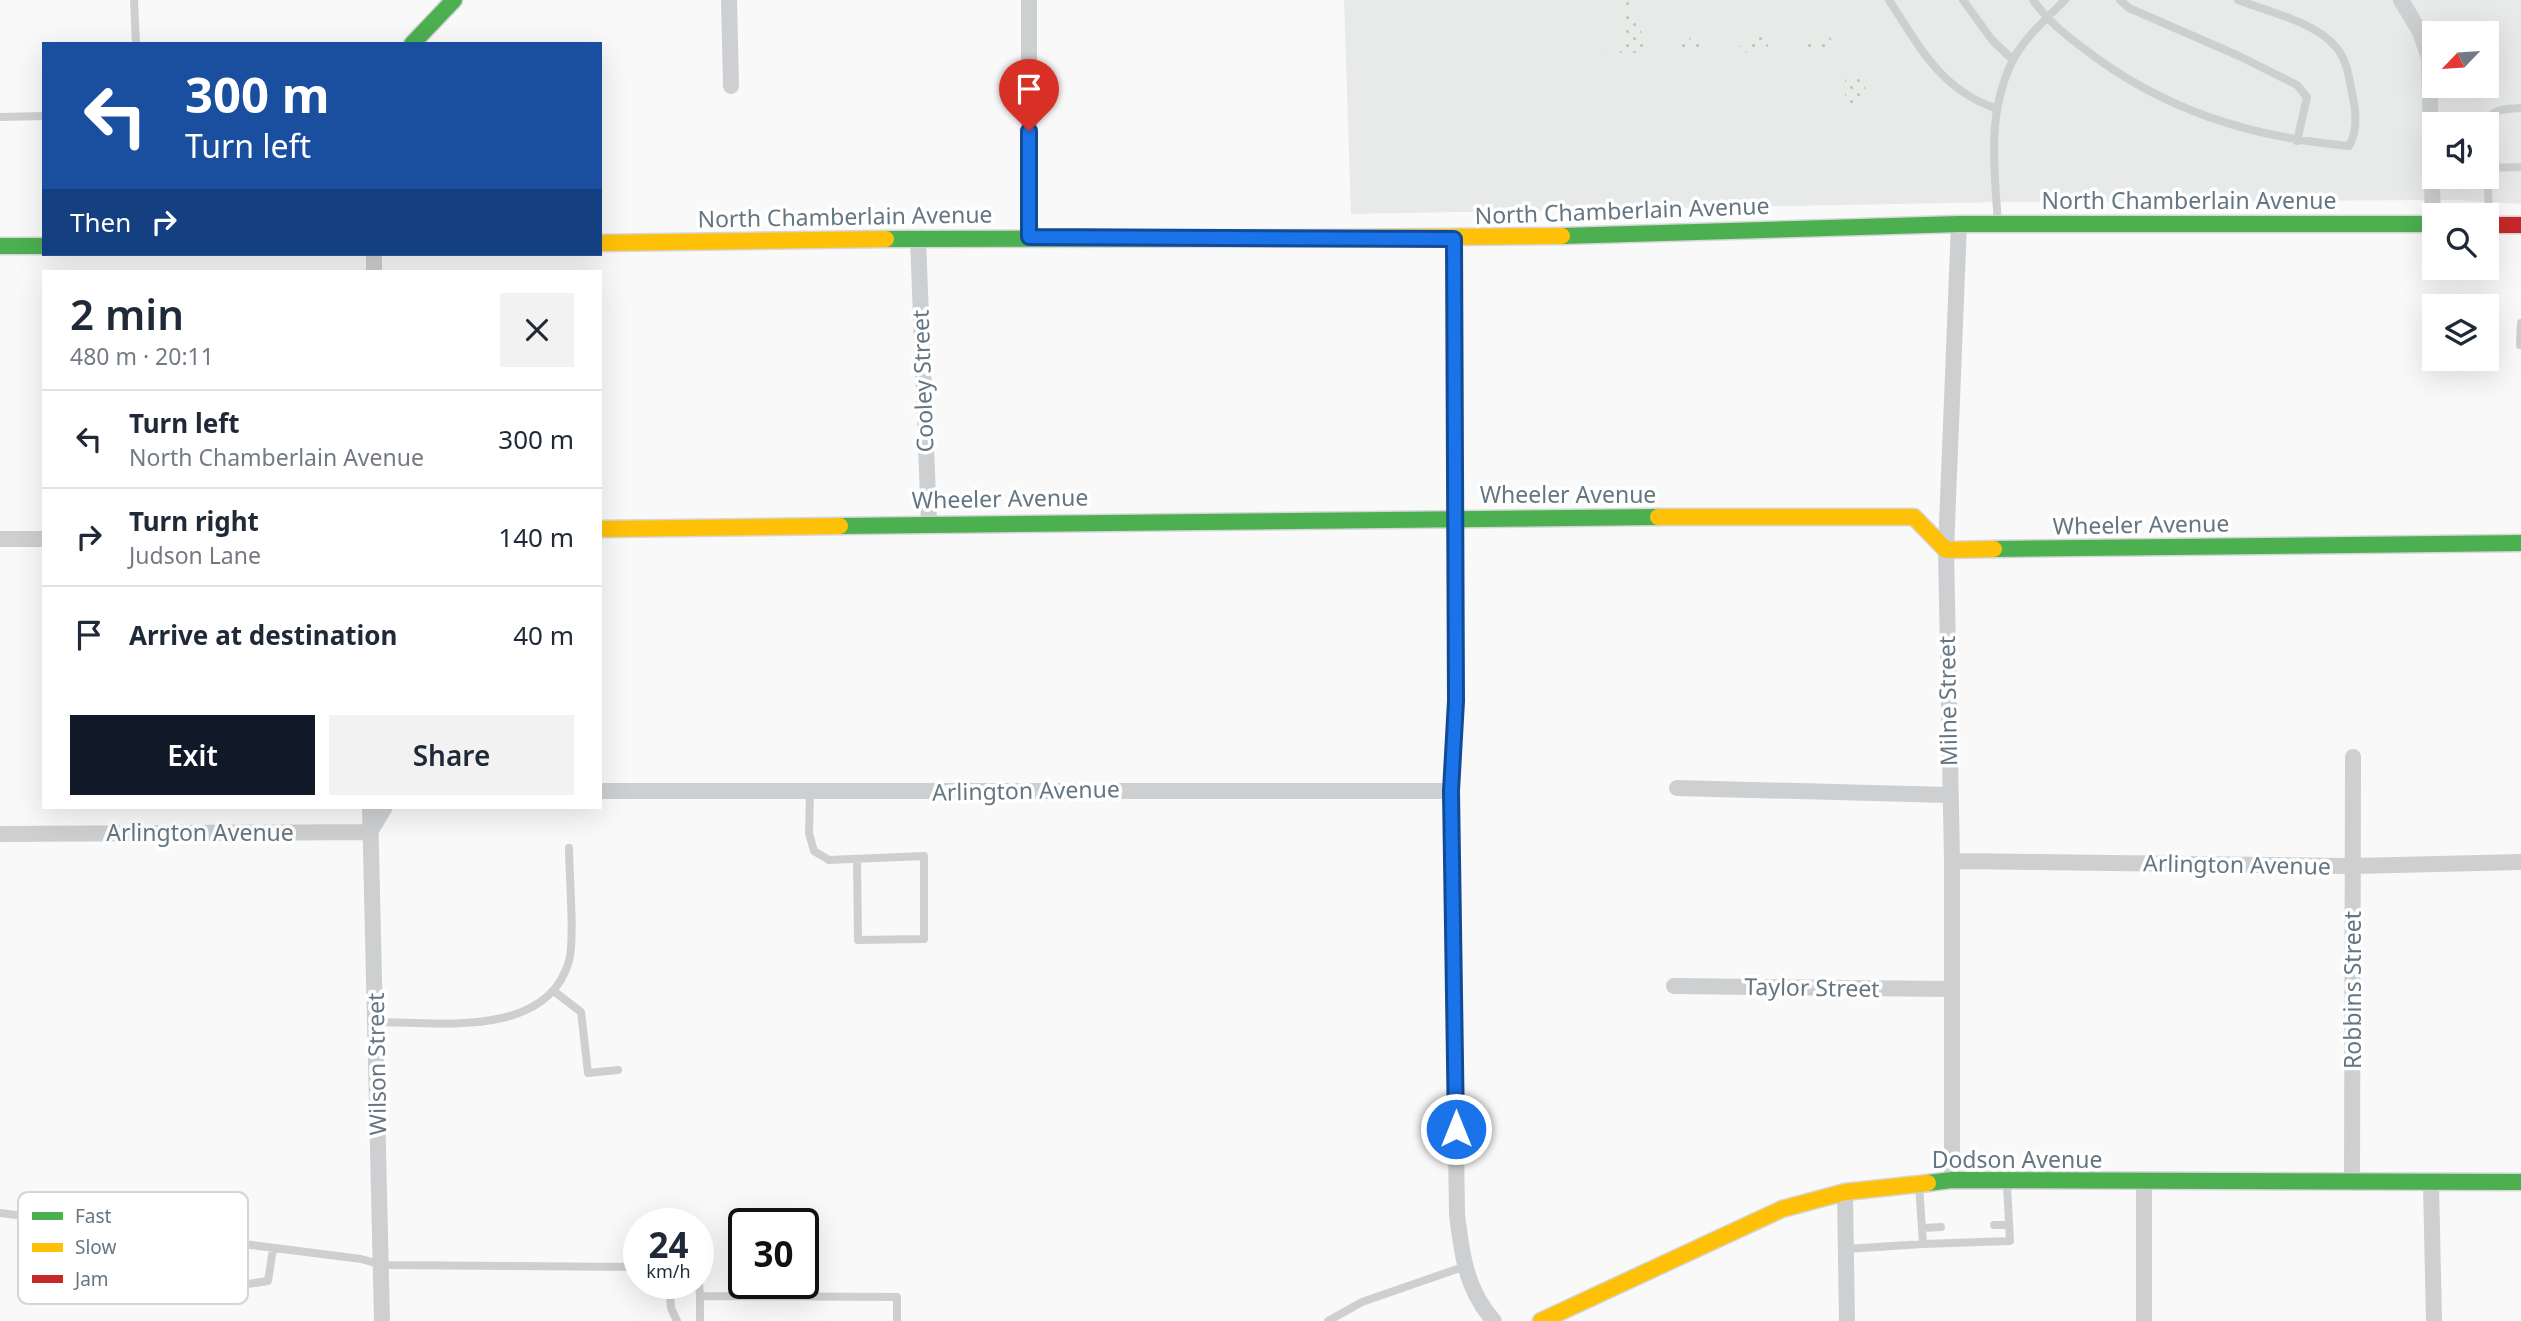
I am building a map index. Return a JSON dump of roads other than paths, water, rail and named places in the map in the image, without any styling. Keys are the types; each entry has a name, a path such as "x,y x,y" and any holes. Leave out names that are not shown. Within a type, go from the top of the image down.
{"street":[{"path":"414,42 454,0"},
{"path":"729,0 731,86"},
{"path":"1029,0 1029,237"},
{"path":"2401,0 2420,32 2429,58 2433,203"},
{"name":"North Chamberlain Avenue","path":"602,243 1029,237 1454,239 1959,224 2422,223"},
{"name":"Milne Street","path":"1952,1180 1952,862 1946,550 1959,224"},
{"path":"2499,225 2521,225"},
{"name":"Cooley Street","path":"918,239 929,523"},
{"path":"1454,239 1453,517 1456,701 1451,791 1457,1203 1463,1267 1480,1306 1494,1321"},
{"path":"0,246 42,246"},
{"name":"Wheeler Avenue","path":"602,529 1453,517 1914,517 1946,550 2521,543"},
{"path":"0,539 42,539"},
{"name":"Robbins Street","path":"2352,1181 2353,757"},
{"path":"1677,788 1949,795"},
{"name":"Arlington Avenue","path":"602,791 1451,791"},
{"name":"Wilson Street","path":"370,809 382,1321"},
{"path":"370,832 384,809"},
{"name":"Arlington Avenue","path":"0,834 370,832"},
{"name":"Arlington Avenue","path":"1952,862 2353,866 2521,862"},
{"name":"Taylor Street","path":"1674,986 1951,989"},
{"name":"Dodson Avenue","path":"1541,1321 1782,1209 1845,1192 1952,1180 2144,1183 2521,1182"},
{"path":"2144,1183 2144,1321"},
{"path":"2431,1184 2434,1321"},
{"path":"1845,1192 1847,1321"}],"lane":[{"path":"134,0 135,42"},
{"path":"1889,0 1926,57 1951,83 1970,99 1995,108"},
{"path":"1963,0 1992,40 2012,60"},
{"path":"2033,0 2046,19 2102,63 2179,107 2248,131 2297,141 2350,146 2355,136 2355,103 2347,66 2335,47 2303,25 2238,0"},
{"path":"1998,224 1994,170 1995,108 2012,60 2065,0"},
{"path":"2120,0 2129,8 2239,56 2297,85 2307,97 2297,141"},
{"path":"2496,112 2521,108"},
{"path":"0,117 42,116"},
{"path":"2499,168 2521,167"},
{"path":"2520,345 2521,323"},
{"path":"810,793 809,832 814,851 829,860 924,856 924,939 858,940 857,859"},
{"path":"376,1022 467,1022 506,1017 540,1005 555,992 570,958 569,848"},
{"path":"555,992 581,1012 588,1073 618,1070"},
{"path":"1846,1249 2010,1241 2007,1180"},
{"path":"1919,1183 1923,1244"},
{"path":"0,1213 18,1215"},
{"path":"1994,1226 2009,1225"},
{"path":"1922,1228 1941,1227"},
{"path":"248,1246 360,1259 382,1265 623,1267"},
{"path":"248,1284 268,1281 273,1249"},
{"path":"1328,1321 1362,1302 1463,1267"},
{"path":"714,1296 897,1297 897,1321"},
{"path":"670,1299 677,1321"},
{"path":"700,1299 700,1321"}]}
